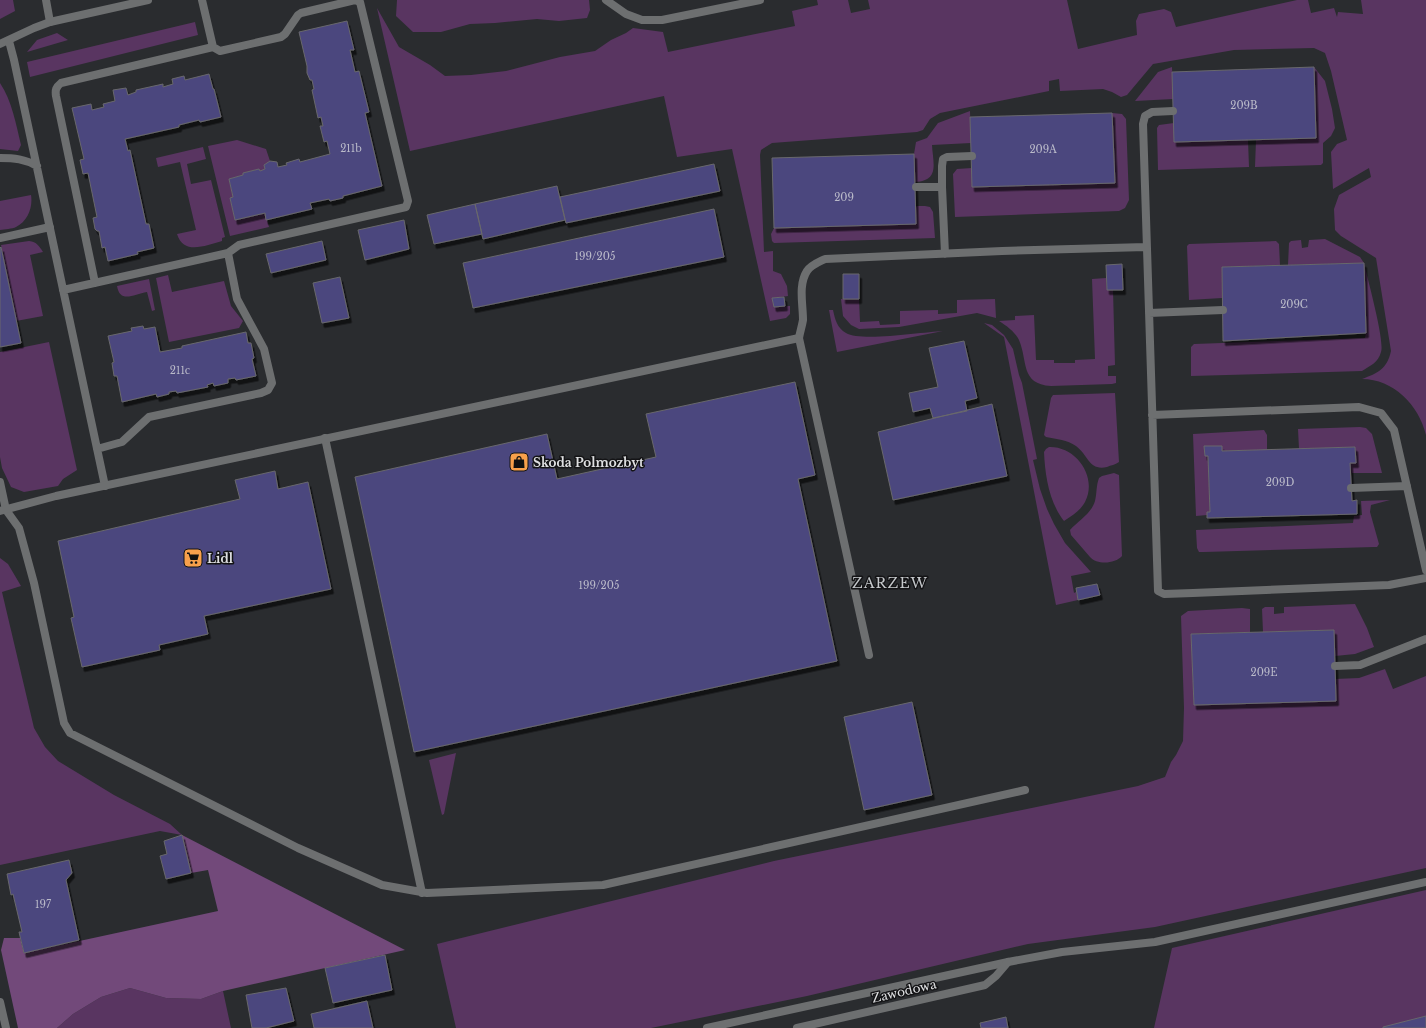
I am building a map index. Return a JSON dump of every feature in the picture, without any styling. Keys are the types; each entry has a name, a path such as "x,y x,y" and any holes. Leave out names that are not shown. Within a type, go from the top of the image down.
{"street":[{"path":"46,0 50,22"},
{"path":"0,44 50,22 148,0"},
{"path":"202,0 213,47"},
{"path":"63,290 95,283 228,253 239,245 406,207 408,201 360,2 355,0 301,13 281,37 220,51 213,47 61,83 57,87 55,91 95,283"},
{"path":"606,0 626,14 642,20 662,20 760,0"},
{"path":"9,41 105,486"},
{"path":"1173,111 1152,112 1145,116 1143,124 1158,591 1161,593 1193,593 1389,585 1426,578"},
{"path":"945,254 942,187 943,159 947,157 972,156"},
{"path":"0,158 16,158 30,162 37,166"},
{"path":"916,187 942,187"},
{"path":"0,238 50,227"},
{"path":"869,655 799,338 803,322 802,287 807,271 825,259 1146,247"},
{"path":"97,449 117,445 122,442 149,417 261,393 268,390 272,383 264,349 239,304 228,253"},
{"path":"1149,313 1223,310"},
{"path":"3,511 56,496 799,338"},
{"path":"1152,415 1359,407 1381,413 1394,430 1426,570"},
{"path":"325,438 422,892"},
{"path":"0,482 3,511 19,528 34,583 64,723 70,733 298,848 377,883 422,892 602,885 1025,790"},
{"path":"1351,488 1407,486"},
{"path":"1335,666 1360,665 1426,639"},
{"path":"707,1028 1008,962 1062,952 1155,942 1426,882"},
{"name":"Zawodowa","path":"797,1028 985,985 996,976 1008,962"},
{"path":"0,1002 6,1028"}],"shaded area":[{"path":"0,0 13,0 15,11 0,19"},
{"path":"397,0 589,0 590,10 587,18 559,21 537,19 470,24 441,32 413,32 396,16"},
{"path":"817,0 848,0 851,13 870,9 868,0 1067,0 1078,49 1137,35 1136,21 1139,14 1164,9 1171,12 1176,27 1297,0 1308,0 1311,13 1334,8 1337,17 1338,12 1363,14 1361,0 1426,0 1426,435 1423,424 1411,404 1403,396 1384,384 1373,380 1362,379 1381,370 1387,362 1391,351 1376,258 1341,236 1335,230 1334,209 1339,195 1371,177 1369,168 1333,189 1331,152 1337,144 1347,140 1331,71 1325,53 1314,48 1234,50 1153,64 1127,95 1121,97 1103,89 1060,91 1059,79 1049,81 1049,91 940,113 930,119 923,130 917,132 772,143 761,150 760,155 764,252 773,251 773,271 781,274 787,286 788,296 773,298 774,307 790,306 790,314 786,318 770,321 732,149 677,157 664,96 410,151 377,8 399,47 430,65 445,76 506,71 560,57 595,51 633,28 663,32 668,52 795,26 792,11 818,5"},
{"path":"195,22 198,35 30,77 27,62"},
{"path":"57,33 68,40 27,52 37,40"},
{"path":"1172,67 1173,99 1135,101 1158,72"},
{"path":"1314,67 1325,81 1335,128 1331,136 1323,143 1323,163 1321,165 1255,167 1256,140 1316,138"},
{"path":"0,83 11,105 21,145 18,151 0,149"},
{"path":"970,111 971,143 932,145 934,164 932,175 923,181 915,182 914,154 916,142 927,138 938,123"},
{"path":"1112,113 1122,114 1126,119 1129,200 1125,208 1119,211 955,217 953,174 957,169 972,168 973,187 1115,183"},
{"path":"1174,123 1174,142 1248,140 1249,167 1158,170 1157,128 1159,125"},
{"path":"237,140 266,149 270,161 264,165 265,169 243,173 243,175 229,179 233,197 230,198 235,220 265,213 269,227 230,236 208,146"},
{"path":"203,147 206,159 187,164 191,184 211,180 225,237 222,238 222,241 209,245 190,247 180,241 177,234 196,230 180,162 158,167 156,158"},
{"path":"31,195 29,213 24,221 14,228 0,230 0,201"},
{"path":"916,206 930,207 933,212 935,238 774,243 772,241 771,234 774,228 916,224"},
{"path":"1325,239 1360,257 1364,263 1288,265 1289,243 1291,241 1301,240 1302,248 1308,247 1309,240"},
{"path":"29,241 36,243 43,252 30,255 43,316 16,321 1,245"},
{"path":"1276,241 1279,244 1280,265 1222,267 1222,298 1189,300 1187,246 1189,244"},
{"path":"1364,263 1382,346 1380,356 1376,361 1362,371 1191,376 1191,347 1194,344 1365,338"},
{"path":"168,275 172,292 224,281 231,306 243,321 239,328 169,342 156,278"},
{"path":"1106,278 1107,290 1113,290 1115,365 1108,366 1108,376 1116,376 1116,383 1051,386 1034,381 1027,370 1019,340 1010,329 999,321 1015,320 1015,316 1034,315 1036,360 1054,360 1054,363 1075,363 1075,360 1095,359 1092,279"},
{"path":"149,279 155,310 152,311 147,292 124,296 121,295 117,286"},
{"path":"841,299 859,299 860,322 879,321 880,325 900,324 900,311 938,310 938,314 957,313 957,300 995,299 996,318 977,313 899,327 859,329 851,325 843,316"},
{"path":"829,310 833,310 840,329 854,336 878,337 943,331 837,352"},
{"path":"984,323 992,325 1004,335 1013,349 1022,383 1037,459 1033,460 1040,489 1047,509 1065,543 1091,572 1071,576 1074,593 1076,592 1078,600 1056,605 1004,337"},
{"path":"49,342 77,470 63,479 58,486 24,492 11,487 2,468 0,457 0,352"},
{"path":"1115,393 1118,463 1107,467 1096,467 1073,444 1046,437 1044,435 1051,398 1053,395"},
{"path":"1366,428 1372,434 1382,473 1351,473 1350,463 1356,463 1355,447 1299,449 1298,429"},
{"path":"1264,430 1267,435 1267,450 1222,451 1222,446 1204,446 1205,456 1208,456 1210,512 1207,512 1207,515 1196,516 1193,434"},
{"path":"1049,447 1059,448 1076,457 1086,473 1089,483 1085,502 1076,513 1064,521 1051,497 1045,470 1044,452"},
{"path":"1114,473 1119,475 1122,556 1115,561 1101,562 1093,560 1090,557 1071,535 1070,530 1091,510 1095,501 1099,478"},
{"path":"1390,500 1371,505 1370,512 1379,544 1377,547 1204,552 1199,552 1197,548 1196,530 1353,523 1354,516 1362,515 1361,501"},
{"path":"0,558 8,564 21,586 2,592 34,728 45,747 58,761 114,795 170,824 182,835 160,831 0,865"},
{"path":"1355,604 1367,628 1374,647 1355,654 1335,656 1334,630 1263,632 1262,609 1265,607 1274,607 1274,614 1284,613 1284,607"},
{"path":"1242,608 1250,609 1250,632 1191,634 1194,705 1336,701 1335,679 1359,678 1385,669 1393,689 1426,676 1426,868 1155,927 1028,944 807,996 651,1028 456,1028 437,944 774,861 1138,786 1165,777 1171,762 1183,741 1184,708 1181,616 1188,611"},
{"path":"456,753 444,814 442,815 429,760"},
{"path":"182,835 405,950 223,991 201,999 166,998 130,988 101,997 73,1014 57,1028 18,1028 1,950 4,938 20,938 24,953 218,911 208,870 191,873"},
{"path":"1426,890 1426,1016 1383,1028 1154,1028 1172,948"},
{"path":"130,988 166,998 201,999 223,991 231,1028 57,1028 73,1014 101,997"}],"building":[{"path":"347,21 354,50 350,50 355,72 359,71 369,112 365,113 382,186 343,196 343,198 310,203 312,209 266,220 265,213 235,220 230,198 233,197 229,179 243,175 243,173 265,169 264,165 270,161 277,162 278,167 287,165 286,163 299,159 300,162 330,154 327,141 324,142 320,126 323,126 321,117 318,118 312,90 314,89 312,80 310,80 307,73 307,66 299,32"},
{"path":"1314,67 1316,138 1174,142 1172,72"},
{"path":"209,74 221,117 200,122 199,120 179,125 179,127 125,139 128,151 130,150 146,224 149,224 154,248 137,252 138,254 108,261 105,247 102,248 99,231 95,229 93,218 97,217 88,173 83,174 80,160 84,159 72,108 91,104 92,110 104,107 103,104 115,101 113,90 126,88 128,95 136,92 136,90 163,84 163,87 173,84 172,79 184,76 185,80"},
{"path":"1112,113 1115,183 972,187 970,117"},
{"path":"914,154 916,224 774,228 772,158"},
{"path":"714,164 720,191 566,223 560,197"},
{"path":"557,186 565,220 483,239 475,204"},
{"path":"475,204 482,234 434,244 427,215"},
{"path":"714,209 724,257 473,308 463,263"},
{"path":"404,220 409,249 365,260 358,230"},
{"path":"322,241 326,260 271,273 266,254"},
{"path":"1,247 21,343 0,347 0,248"},
{"path":"1364,263 1366,333 1223,341 1222,267"},
{"path":"1122,264 1123,290 1107,290 1106,265"},
{"path":"843,274 859,274 859,299 843,299"},
{"path":"340,277 349,318 322,323 313,283"},
{"path":"784,297 785,306 774,307 772,298"},
{"path":"143,326 144,329 155,327 160,352 246,332 248,343 251,343 254,358 252,359 256,376 236,380 235,378 228,379 228,383 214,386 213,383 207,385 208,387 177,393 176,391 169,392 169,394 157,397 156,394 122,402 117,376 114,376 112,363 114,362 108,336 132,331 131,328"},
{"path":"964,341 977,398 965,401 967,411 933,418 930,408 913,412 909,393 938,387 929,348"},
{"path":"795,382 815,475 798,479 837,661 414,752 355,477 547,434 557,479 656,457 646,414"},
{"path":"992,404 1007,476 893,500 878,432"},
{"path":"1204,446 1222,446 1222,451 1355,447 1356,463 1350,463 1352,501 1357,500 1357,514 1207,518 1207,512 1210,512 1208,456 1205,456"},
{"name":"Lidl","path":"275,471 278,489 308,482 331,589 204,616 208,634 159,645 160,650 82,667 71,618 74,617 58,541 240,499 235,480"},
{"path":"1097,584 1100,595 1078,600 1076,588"},
{"path":"1334,630 1336,701 1194,705 1191,634"},
{"path":"912,702 932,795 864,810 844,717"},
{"path":"182,835 191,873 166,879 160,856 167,854 164,841"},
{"path":"69,860 72,873 66,880 79,940 24,953 19,932 22,932 13,894 11,895 7,874"},
{"path":"385,955 392,990 333,1003 325,968"},
{"path":"286,988 294,1021 266,1028 252,1028 246,995"},
{"path":"367,1001 373,1028 314,1028 311,1014"},
{"path":"1426,1016 1426,1028 1383,1028 1383,1027"},
{"path":"1006,1017 1008,1028 981,1028 980,1023"}],"place":[{"name":"Skoda Polmozbyt","path":"519,462"},
{"name":"Lidl","path":"193,558"}],"district":[{"name":"ZARZEW","path":"890,583"}]}
